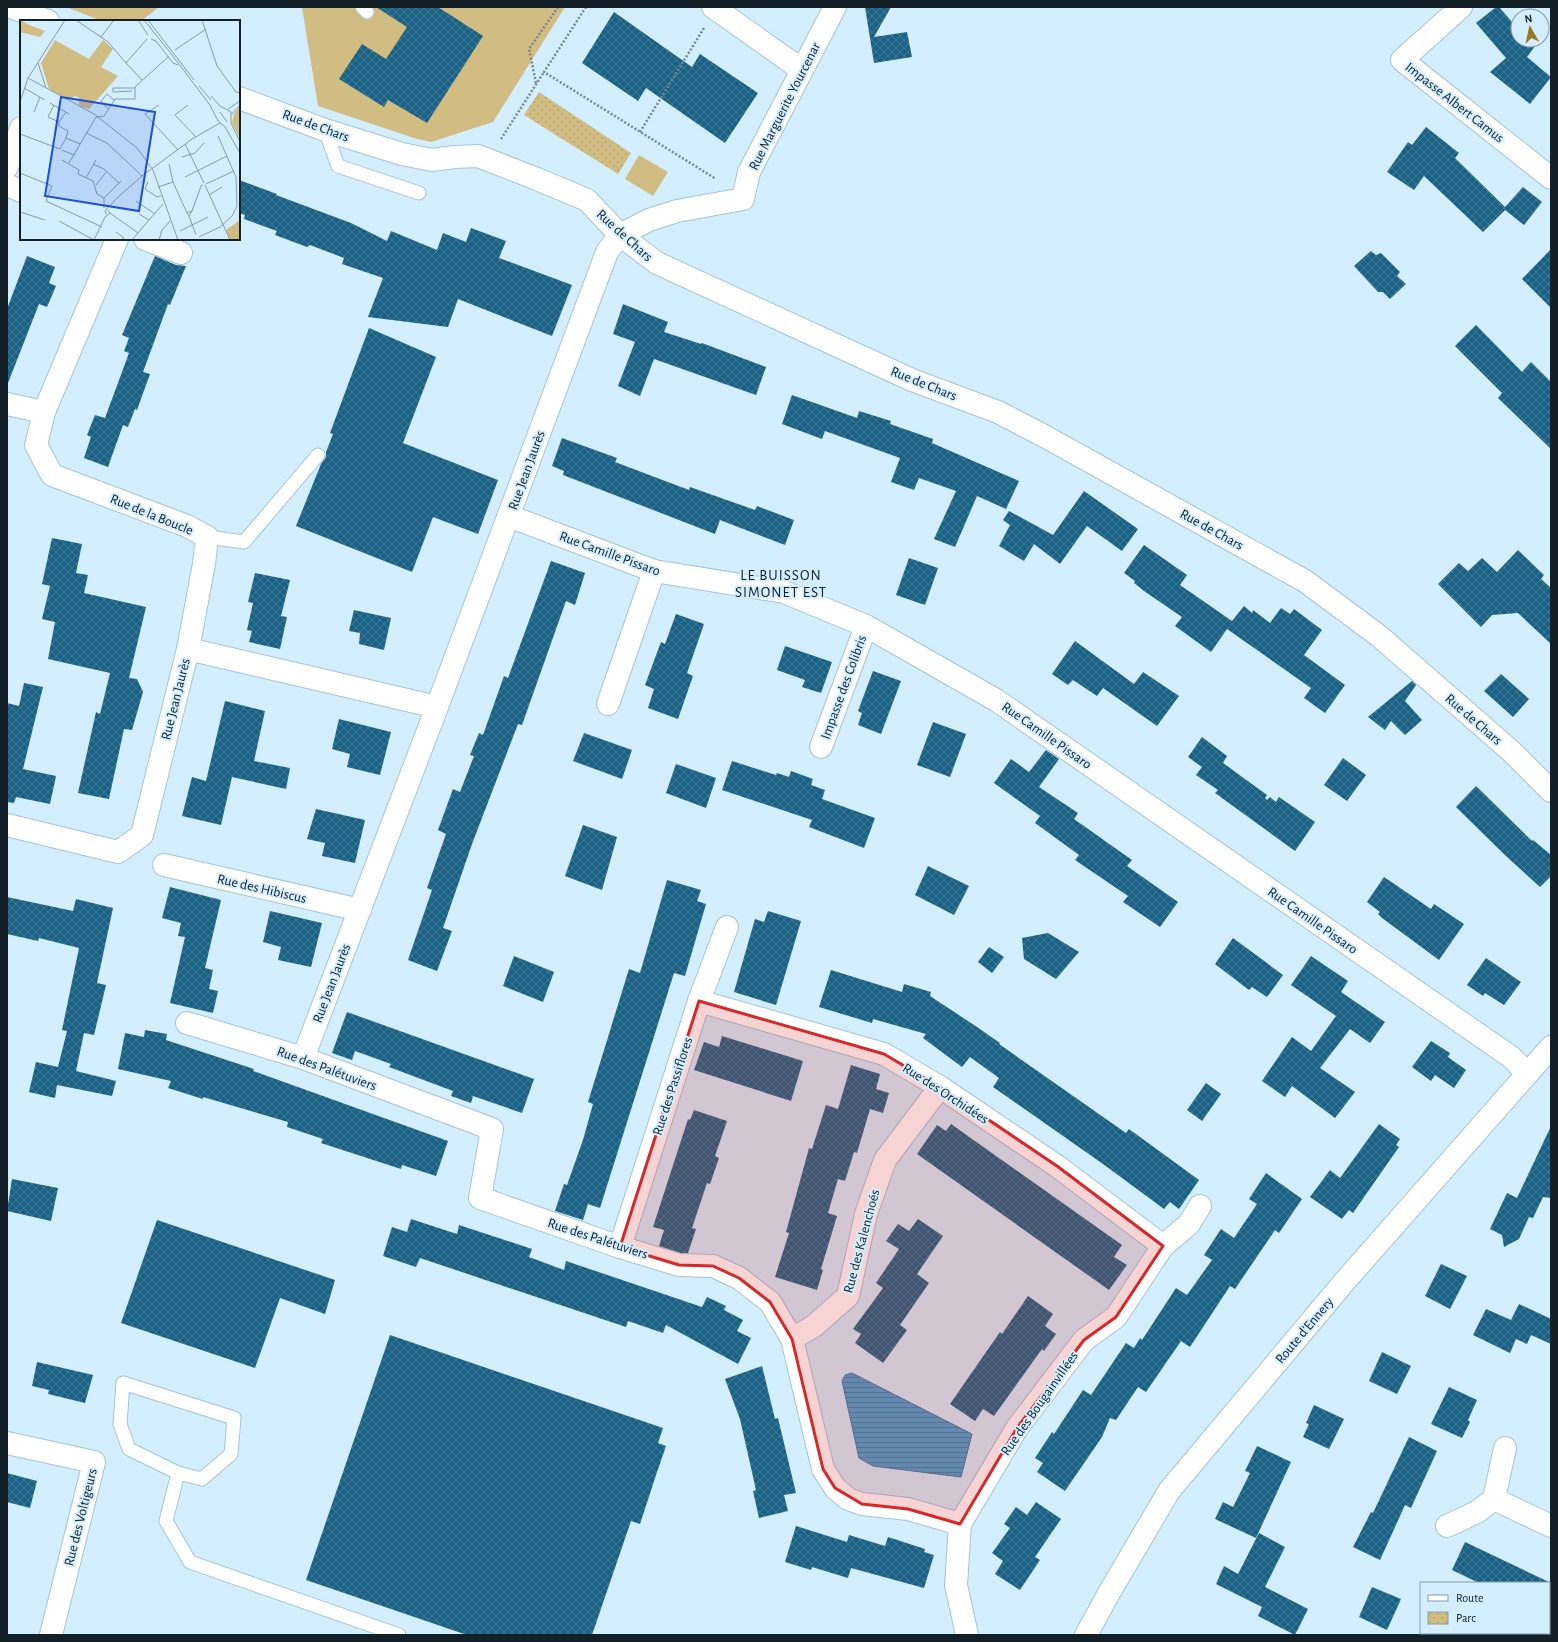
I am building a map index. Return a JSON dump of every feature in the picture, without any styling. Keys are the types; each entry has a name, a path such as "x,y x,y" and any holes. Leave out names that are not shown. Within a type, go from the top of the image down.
{"street":[{"path":"11,7 45,20"},
{"name":"Rue Marguerite Yourcenar","path":"620,235 649,220 677,212 743,198 749,172 835,7"},
{"name":"Impasse Albert Camus","path":"1461,7 1402,60 1551,178"},
{"path":"715,8 802,70"},
{"name":"Rue de Chars","path":"240,98 325,130 402,154 432,160 455,156 478,156 587,200 620,235 657,263 912,380 998,412 1305,581 1379,636 1512,752 1551,792"},
{"path":"7,167 20,131"},
{"path":"7,185 20,191"},
{"name":"Rue Jean Jaurès","path":"303,1058 509,516 600,269 607,252 620,235"},
{"name":"Rue de la Boucle","path":"117,240 44,412 36,445 52,475 187,526 207,537 204,564 188,649"},
{"path":"148,240 181,254"},
{"path":"7,404 44,412"},
{"name":"Rue Camille Pissaro","path":"509,516 654,571 784,592 866,626 996,700 1511,1057 1527,1073"},
{"path":"608,704 654,571"},
{"name":"Impasse des Colibris","path":"821,747 866,626"},
{"name":"Rue Jean Jaurès","path":"7,825 118,852 142,835 188,649 437,707"},
{"name":"Rue des Hibiscus","path":"164,865 360,910"},
{"name":"Rue des Passiflores","path":"620,1247 699,1001 727,927"},
{"name":"Rue des Orchidées","path":"699,1001 884,1054 940,1087 1057,1166 1163,1246"},
{"name":"Rue des Palétuviers","path":"187,1023 303,1058 492,1129 480,1198 620,1247 678,1265 713,1266 739,1278 770,1302 792,1339 822,1469 835,1488 848,1499 862,1504 908,1509 960,1524"},
{"name":"Route d'Ennery","path":"1086,1635 1108,1593 1169,1491 1346,1281 1551,1047"},
{"name":"Rue des Kalenchoés","path":"792,1339 814,1326 848,1296 866,1214 885,1160 940,1087"},
{"name":"Rue des Bougainvillées","path":"967,1635 956,1585 960,1524 1018,1428 1084,1340 1116,1317 1163,1246 1189,1224 1200,1206"},
{"name":"Rue des Voltigeurs","path":"7,1443 94,1462 51,1635"},
{"path":"1447,1526 1477,1512 1494,1499 1505,1448"},
{"path":"1494,1499 1551,1526"}],"lane":[{"path":"325,130 338,166 420,193"},
{"path":"207,537 244,542 318,455"},
{"path":"123,1383 234,1418 231,1454 202,1478 178,1473 129,1449 120,1424 123,1383"},
{"path":"178,1473 166,1521 190,1562 399,1635"}],"path":[{"path":"536,84 529,49 558,7"},
{"path":"487,160 586,7"},
{"path":"640,132 715,8"},
{"path":"544,72 720,182"}],"highlighted area":[{"path":"699,1001 884,1054 940,1087 1057,1166 1163,1246 1116,1317 1084,1340 1017,1428 960,1524 908,1509 862,1504 835,1488 823,1469 792,1339 770,1302 739,1278 713,1266 679,1265 620,1247"}],"green space":[{"path":"66,7 159,7 142,20 99,20"},
{"path":"302,7 565,7 493,122 431,142 417,139 318,106"},
{"path":"539,92 631,153 618,174 524,115"},
{"path":"639,155 668,172 653,196 625,179"}],"water":[{"path":"852,1373 972,1434 961,1477 873,1466 859,1458 842,1381 845,1375"}],"building":[{"path":"376,7 438,7 483,36 427,123 388,100 384,107 339,79 362,44 386,59 407,27"},
{"path":"865,7 891,7 874,37 907,32 912,57 874,63"},
{"path":"1496,7 1499,7 1510,20 1510,48 1534,48 1527,57 1551,77 1530,104 1490,72 1506,58 1476,23"},
{"path":"614,12 692,67 700,54 758,93 725,143 646,88 638,101 582,63"},
{"path":"1426,127 1459,153 1455,158 1505,207 1523,187 1542,202 1524,225 1505,210 1483,232 1424,176 1414,190 1387,172 1408,142 1412,145"},
{"path":"240,180 351,223 387,241 391,231 437,250 443,233 466,242 471,228 506,241 499,258 572,285 552,336 458,299 448,327 368,317 383,278 342,264 344,258 310,245 307,247 275,235 277,231 244,219 245,215 240,213"},
{"path":"1551,249 1551,308 1522,279"},
{"path":"1371,251 1376,255 1381,253 1400,272 1397,276 1406,284 1390,299 1383,292 1378,292 1354,266"},
{"path":"27,256 55,267 49,283 56,286 47,307 39,304 8,383 7,309"},
{"path":"155,256 176,265 186,266 170,305 168,304 143,372 150,374 137,410 135,409 128,427 123,425 108,467 84,458 91,437 87,435 95,415 105,418 129,353 124,351 129,338 122,335"},
{"path":"623,304 668,322 664,332 701,344 702,343 766,367 756,395 654,359 640,396 618,386 635,342 613,334"},
{"path":"1476,325 1522,372 1531,362 1551,382 1551,449 1498,398 1502,393 1455,346"},
{"path":"369,328 436,357 403,443 498,480 478,534 433,517 412,572 296,526 321,464 326,457 326,452 333,434 330,433"},
{"path":"792,395 857,418 859,411 891,421 890,424 933,439 932,443 1019,481 1006,509 977,496 955,547 934,539 956,491 919,478 914,490 891,482 900,458 825,431 822,439 782,424"},
{"path":"562,438 617,458 615,462 689,490 690,487 755,510 757,506 794,520 785,545 720,520 715,534 563,475 564,471 552,466"},
{"path":"1084,491 1138,529 1122,551 1087,526 1060,564 1034,544 1024,561 999,546 1010,525 1003,520 1009,511 1053,535"},
{"path":"52,538 82,544 76,573 88,575 84,593 146,607 129,678 137,679 143,692 132,730 124,729 109,799 78,793 96,712 100,714 110,673 48,659 55,622 42,619 50,586 42,584"},
{"path":"1144,545 1187,575 1180,585 1232,621 1244,606 1252,613 1253,610 1270,623 1281,608 1290,614 1294,609 1322,630 1304,655 1345,685 1325,713 1304,698 1311,688 1227,629 1211,652 1175,626 1182,617 1144,591 1134,583 1135,581 1124,573"},
{"path":"1518,550 1544,575 1541,579 1551,588 1551,644 1518,613 1492,615 1481,627 1438,584 1459,563 1468,571 1482,558 1497,572"},
{"path":"909,558 938,568 925,605 896,595"},
{"path":"551,561 585,573 575,605 566,601 522,725 518,724 472,844 443,928 452,931 437,971 408,960 432,890 427,888 446,834 438,830 453,789 460,792 474,756 470,755 479,733 483,735 504,676 508,678"},
{"path":"255,573 290,580 281,616 287,617 280,649 249,642 252,631 247,630 253,603 248,602"},
{"path":"354,610 391,618 384,650 359,644 360,633 349,631"},
{"path":"676,614 704,624 687,673 693,676 678,719 648,708 654,689 645,685 661,642 665,644"},
{"path":"1075,641 1134,684 1143,672 1179,696 1157,726 1103,688 1097,696 1073,680 1068,685 1052,674"},
{"path":"785,646 832,662 821,693 802,687 805,680 777,670"},
{"path":"873,671 901,681 881,734 858,725 862,713 858,711"},
{"path":"1501,674 1529,699 1513,717 1484,691"},
{"path":"1412,681 1416,685 1405,701 1422,720 1405,735 1391,721 1385,730 1368,717"},
{"path":"24,683 43,687 23,769 56,776 50,804 16,797 14,803 7,802 7,703 19,706"},
{"path":"225,701 265,711 254,761 290,768 286,789 232,777 221,825 182,816 192,777 206,781"},
{"path":"339,719 391,732 380,775 347,767 350,754 332,749"},
{"path":"933,722 966,734 950,777 917,765"},
{"path":"584,733 632,750 622,779 573,761"},
{"path":"1202,737 1227,756 1223,763 1267,795 1265,798 1267,800 1270,797 1276,802 1279,797 1315,822 1295,851 1215,793 1218,790 1196,775 1202,767 1188,757"},
{"path":"1046,750 1059,759 1039,787 1078,813 1074,819 1132,860 1127,866 1178,902 1160,927 1123,902 1128,896 1075,860 1079,855 1035,823 1040,816 994,783 1011,759 1029,772"},
{"path":"1343,758 1366,775 1347,801 1324,785"},
{"path":"732,761 776,775 777,773 789,777 791,771 813,779 811,785 825,790 822,799 875,818 864,848 809,827 812,820 722,790"},
{"path":"676,764 716,778 706,808 666,793"},
{"path":"1476,786 1532,841 1533,840 1551,855 1551,876 1540,887 1456,807"},
{"path":"316,809 365,820 355,863 322,856 325,843 307,839"},
{"path":"583,825 617,837 602,890 565,876"},
{"path":"928,866 969,886 954,915 915,895"},
{"path":"1384,877 1431,909 1434,904 1464,924 1439,960 1382,918 1378,914 1380,912 1367,902"},
{"path":"667,880 701,890 697,901 706,904 685,976 674,973 600,1208 588,1204 583,1220 555,1211 564,1184 567,1185 583,1140 593,1104 588,1102 629,969 640,973"},
{"path":"170,887 221,900 205,968 213,970 209,989 218,991 213,1013 170,1003 185,937 178,936 181,923 162,918"},
{"path":"7,897 73,911 76,899 113,908 97,983 106,985 94,1035 84,1033 76,1071 116,1081 112,1096 57,1085 55,1098 29,1092 36,1062 58,1067 67,1031 62,1030 79,948 39,938 38,941 7,934"},
{"path":"270,911 322,923 311,967 278,960 281,947 263,942"},
{"path":"768,911 801,921 776,1005 734,992 755,919 764,922"},
{"path":"1048,933 1079,952 1056,979 1024,959 1022,938"},
{"path":"1233,938 1283,975 1267,997 1252,987 1249,990 1215,964"},
{"path":"989,947 1004,957 992,973 978,962"},
{"path":"514,956 554,972 543,1002 503,986"},
{"path":"1311,956 1348,981 1341,992 1385,1022 1370,1043 1350,1029 1320,1068 1355,1092 1335,1118 1292,1086 1285,1097 1262,1081 1292,1037 1311,1051 1336,1016 1291,985"},
{"path":"1486,958 1521,982 1504,1005 1485,993 1483,996 1467,985"},
{"path":"831,970 902,992 904,984 931,992 930,996 1000,1043 999,1044 1126,1133 1129,1129 1199,1180 1179,1209 1170,1202 1164,1209 1103,1164 993,1087 999,1078 970,1057 962,1067 923,1038 926,1034 873,1019 872,1023 819,1007"},
{"path":"347,1012 534,1079 522,1113 473,1096 471,1103 451,1096 453,1091 389,1067 391,1064 355,1051 352,1060 332,1053"},
{"path":"145,1030 167,1034 166,1040 254,1069 253,1071 448,1141 436,1176 402,1165 401,1169 321,1143 323,1139 287,1127 288,1122 168,1088 171,1081 118,1069 125,1033 144,1037"},
{"path":"722,1036 803,1061 791,1101 694,1070 704,1042 719,1047"},
{"path":"1431,1041 1450,1053 1448,1057 1466,1070 1454,1088 1435,1075 1431,1081 1412,1067"},
{"path":"851,1065 880,1074 876,1089 889,1093 883,1113 870,1109 857,1153 854,1152 845,1181 838,1179 828,1213 837,1216 821,1269 823,1270 817,1290 775,1277 789,1233 786,1232 809,1148 812,1149 826,1105 838,1109"},
{"path":"1206,1083 1221,1094 1202,1121 1187,1110"},
{"path":"694,1110 727,1121 715,1156 719,1158 710,1184 707,1183 692,1228 696,1229 688,1253 681,1253 659,1246 664,1230 653,1227 688,1119 690,1120"},
{"path":"951,1124 1122,1245 1114,1257 1127,1265 1109,1290 917,1154 937,1125 946,1131"},
{"path":"1379,1124 1400,1139 1396,1145 1399,1147 1353,1213 1349,1210 1342,1219 1310,1197 1330,1170 1340,1178"},
{"path":"1551,1126 1551,1198 1543,1197 1533,1218 1529,1217 1519,1239 1504,1247 1502,1235 1490,1229 1507,1193 1517,1198"},
{"path":"1266,1173 1302,1199 1279,1233 1275,1230 1235,1289 1230,1286 1190,1347 1181,1341 1146,1392 1138,1387 1116,1420 1110,1418 1102,1437 1065,1491 1037,1472 1043,1463 1035,1458 1052,1432 1054,1434 1083,1390 1091,1395 1126,1343 1134,1348 1140,1338 1142,1340 1176,1288 1187,1295 1212,1260 1204,1255 1221,1229 1234,1238 1257,1204 1249,1199"},
{"path":"12,1179 58,1188 51,1221 7,1211"},
{"path":"411,1219 457,1234 459,1225 532,1249 529,1257 564,1270 566,1261 702,1307 707,1297 726,1306 724,1310 743,1320 737,1331 751,1338 738,1364 666,1325 663,1333 628,1321 626,1327 420,1258 416,1267 383,1256 392,1227 407,1232"},
{"path":"918,1219 943,1236 917,1274 929,1283 900,1325 907,1330 883,1363 855,1343 861,1334 853,1329 883,1288 876,1283 899,1249 886,1241 898,1224 909,1231"},
{"path":"157,1220 335,1280 325,1314 280,1298 255,1368 121,1323"},
{"path":"1441,1264 1467,1276 1450,1309 1425,1296"},
{"path":"1028,1296 1053,1314 1045,1326 1056,1334 1044,1351 1042,1349 994,1416 983,1409 975,1421 950,1404 1000,1332 1002,1334"},
{"path":"1519,1304 1551,1319 1551,1344 1531,1335 1527,1344 1516,1339 1510,1353 1473,1335 1486,1309 1511,1320"},
{"path":"390,1335 663,1428 658,1443 666,1446 640,1524 631,1521 592,1635 467,1635 306,1580"},
{"path":"1382,1352 1411,1366 1397,1394 1369,1381"},
{"path":"37,1362 93,1375 85,1403 48,1394 49,1390 32,1386"},
{"path":"762,1366 775,1419 778,1418 796,1493 784,1495 788,1511 759,1518 753,1491 756,1490 740,1419 725,1379"},
{"path":"1449,1387 1477,1400 1468,1420 1470,1422 1462,1438 1431,1424"},
{"path":"1314,1405 1344,1419 1329,1449 1303,1437 1309,1424 1306,1423"},
{"path":"1409,1437 1437,1451 1411,1508 1405,1505 1380,1560 1353,1547 1371,1512 1373,1513"},
{"path":"1257,1446 1291,1462 1256,1538 1215,1519 1223,1502 1233,1507 1250,1473 1245,1471"},
{"path":"7,1473 37,1481 30,1508 7,1502"},
{"path":"1036,1502 1061,1519 1035,1557 1040,1560 1020,1590 995,1574 1003,1561 992,1553 1010,1528 1004,1524 1016,1507 1027,1515"},
{"path":"796,1526 847,1542 849,1535 885,1546 888,1537 925,1549 924,1552 934,1555 924,1588 851,1568 848,1578 812,1567 811,1570 785,1562"},
{"path":"1259,1533 1285,1547 1265,1587 1308,1609 1295,1635 1258,1616 1262,1607 1216,1584 1224,1566 1238,1574"},
{"path":"1465,1542 1549,1582 1477,1582 1452,1570"},
{"path":"1372,1587 1401,1599 1387,1630 1359,1617"}],"district":[{"name":"LE BUISSON SIMONET EST","path":"781,584"}]}
